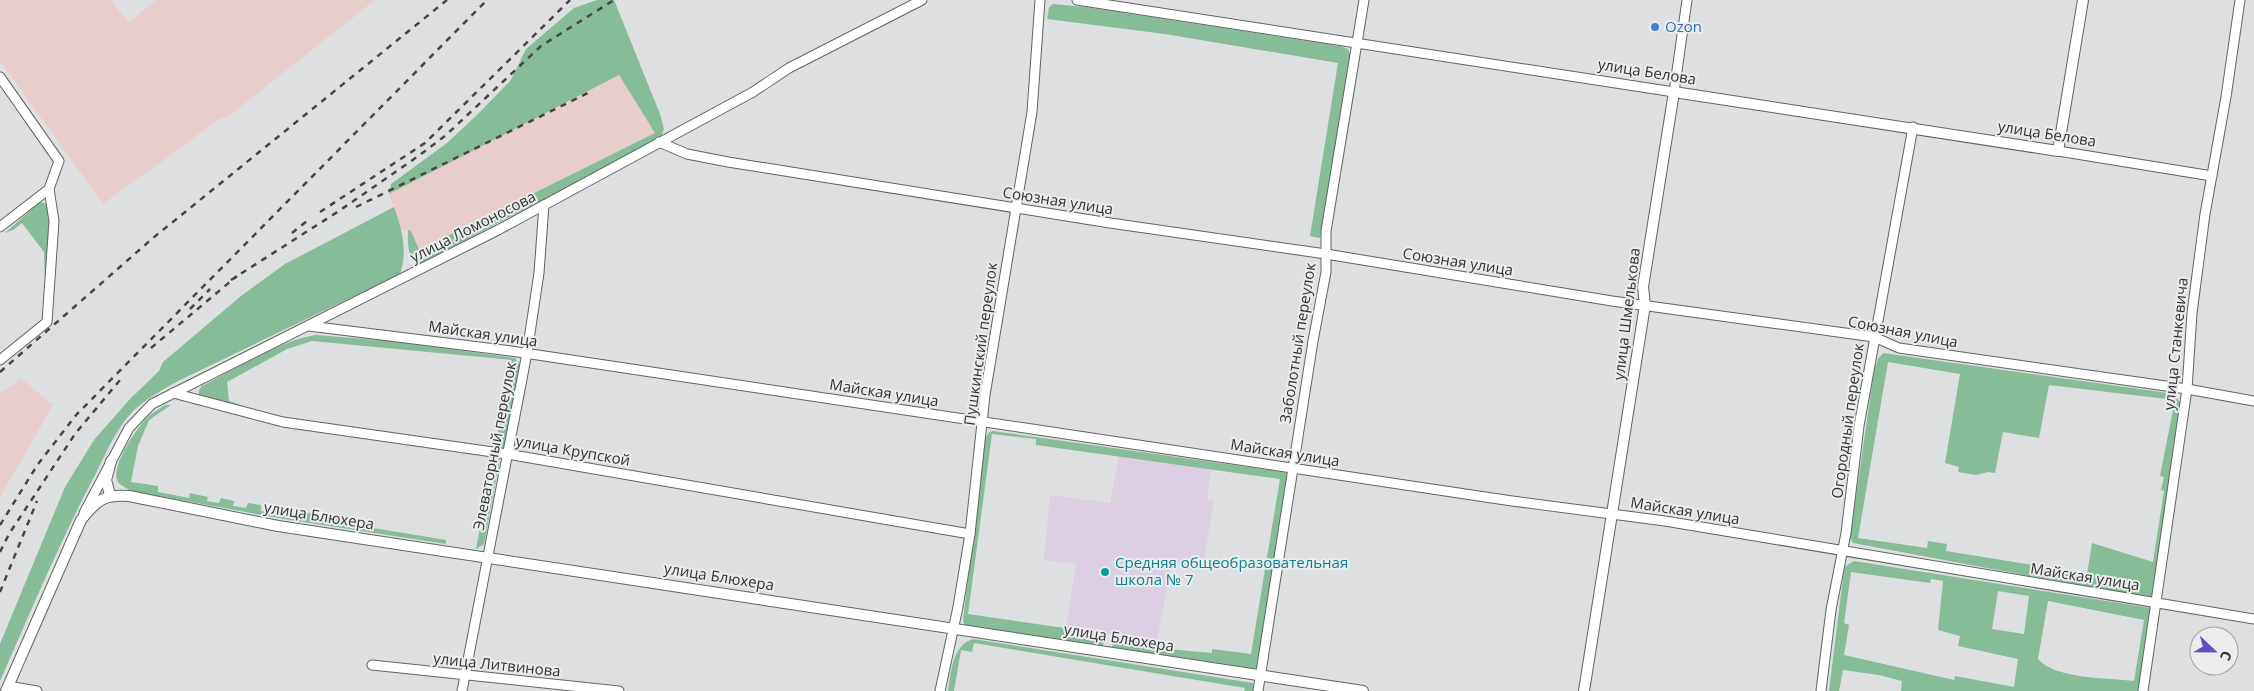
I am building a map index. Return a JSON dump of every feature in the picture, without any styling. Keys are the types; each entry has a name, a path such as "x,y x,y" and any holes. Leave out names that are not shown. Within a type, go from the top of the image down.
{"street":[{"name":"улица Ломоносова","path":"81,520 111,461 136,419 152,404 309,326 544,205 753,92 789,68 922,0"},
{"name":"Пушкинский переулок","path":"940,691 970,534 985,395 1032,112 1040,0"},
{"name":"улица Белова","path":"1077,0 1913,127 2212,176"},
{"name":"Заболотный переулок","path":"1258,691 1292,468 1326,272 1326,231 1364,0"},
{"name":"улица Шмелькова","path":"1584,691 1614,514 1646,305 1643,287 1687,0"},
{"path":"2058,151 2083,0"},
{"name":"улица Станкевича","path":"2143,691 2187,389 2192,312 2240,0"},
{"path":"0,77 59,161 49,189 54,220 47,322 0,360"},
{"name":"Огородный переулок","path":"1821,691 1831,610 1843,551 1859,426 1913,127"},
{"name":"Союзная улица","path":"659,142 687,154 720,161 1646,305 1874,337 1899,348 2187,389 2254,401"},
{"path":"0,227 49,189"},
{"name":"Элеваторный переулок","path":"462,691 527,353 539,273 544,205"},
{"name":"Майская улица","path":"309,326 527,353 1292,468 1614,514 2254,619"},
{"name":"улица Крупской","path":"173,393 283,422 507,454 970,534"},
{"path":"37,691 7,688 81,520 93,505 110,495 106,480 111,461"},
{"name":"улица Блюхера","path":"110,495 129,496 278,526 1362,691"},
{"name":"улица Литвинова","path":"372,665 620,691"}],"shaded area":[{"path":"0,0 110,0 129,22 156,0 375,0 225,119 221,118 103,204 0,61"},
{"path":"619,75 655,133 418,250 411,231 402,230 389,194"},
{"path":"21,379 53,405 0,497 0,393"},
{"path":"1119,456 1211,469 1207,499 1214,500 1203,567 1172,562 1157,641 1066,628 1076,564 1044,560 1050,495 1110,503"}],"green space":[{"path":"597,0 614,0 660,114 664,129 661,137 420,264 415,262 409,250 408,230 411,231 419,250 655,133 619,75 389,194 391,184 447,143 511,80 526,49 574,8"},
{"path":"1053,4 1086,7 1340,46 1348,49 1351,57 1320,238 1310,236 1338,63 1165,34 1047,19 1049,7"},
{"path":"40,202 47,204 50,216 46,308 44,252 22,223 5,233"},
{"path":"394,207 404,248 400,274 178,381 143,403 127,417 112,441 70,524 0,681 0,644 65,487 94,440 129,400 159,371 163,362 241,296 285,264"},
{"path":"316,335 390,341 515,358 519,363 519,371 505,449 495,447 512,360 312,341 287,349 227,382 229,401 249,408 199,396 199,390 202,386 243,364 289,342"},
{"path":"1883,353 2175,394 2181,405 2152,596 2143,597 1853,543 1850,538 1874,371 1878,359","holes":["1888,362 1960,374 1945,463 1959,467 1958,472 1976,475 1988,472 1995,473 2003,432 2039,438 2049,385 2175,400 2160,476 2164,477 2161,490 2164,491 2153,562 2092,543 2087,574 1946,551 1947,544 1928,541 1927,548 1858,538"]},
{"path":"165,405 171,405 149,420 138,446 131,482 158,486 158,492 189,498 190,493 208,497 207,501 219,503 221,498 234,501 233,506 246,508 248,503 261,505 261,511 273,513 274,508 285,510 284,515 301,517 302,512 355,520 355,525 446,540 446,544 284,519 131,491 118,482 116,475 121,457 144,421"},
{"path":"993,431 1289,473 1257,669 1112,647 1114,635 1157,641 1156,648 1212,653 1212,649 1251,654 1280,479 1036,445 1036,439 992,434 968,614 1105,634 1103,646 964,624 985,439 989,432"},
{"path":"498,458 500,458 484,544 476,549 488,488 492,489"},
{"path":"1854,561 2151,608 2138,691 1901,691 1902,681 1879,675 1843,670 1839,691 1829,691 1846,566","holes":["1851,572 1930,583 1931,579 1943,581 1938,630 1960,636 1958,646 2018,659 2014,687 1955,676 1954,680 1844,655 1849,625 1844,623","1998,591 2029,596 2024,634 1992,629","2048,601 2144,620 2134,681 2069,674 2046,666 2038,659"]},
{"path":"973,639 1253,683 1255,691 1244,691 1245,688 974,643 972,652 961,650 954,691 948,691 957,653 966,642"}],"railway":[{"path":"0,372 153,238 447,0"},
{"path":"0,525 38,464 77,414 487,0"},
{"path":"320,212 425,143 570,0"},
{"path":"231,280 339,211 417,157 445,136 541,46 614,0"},
{"path":"356,207 592,91"},
{"path":"292,233 307,221"},
{"path":"151,348 237,276"},
{"path":"190,309 210,289"},
{"path":"0,552 9,534 75,434 120,380"},
{"path":"0,592 37,501"}],"place":[{"name":"Ozon","path":"1655,27"},
{"name":"Средняя общеобразовательная школа № 7","path":"1105,572"}]}
